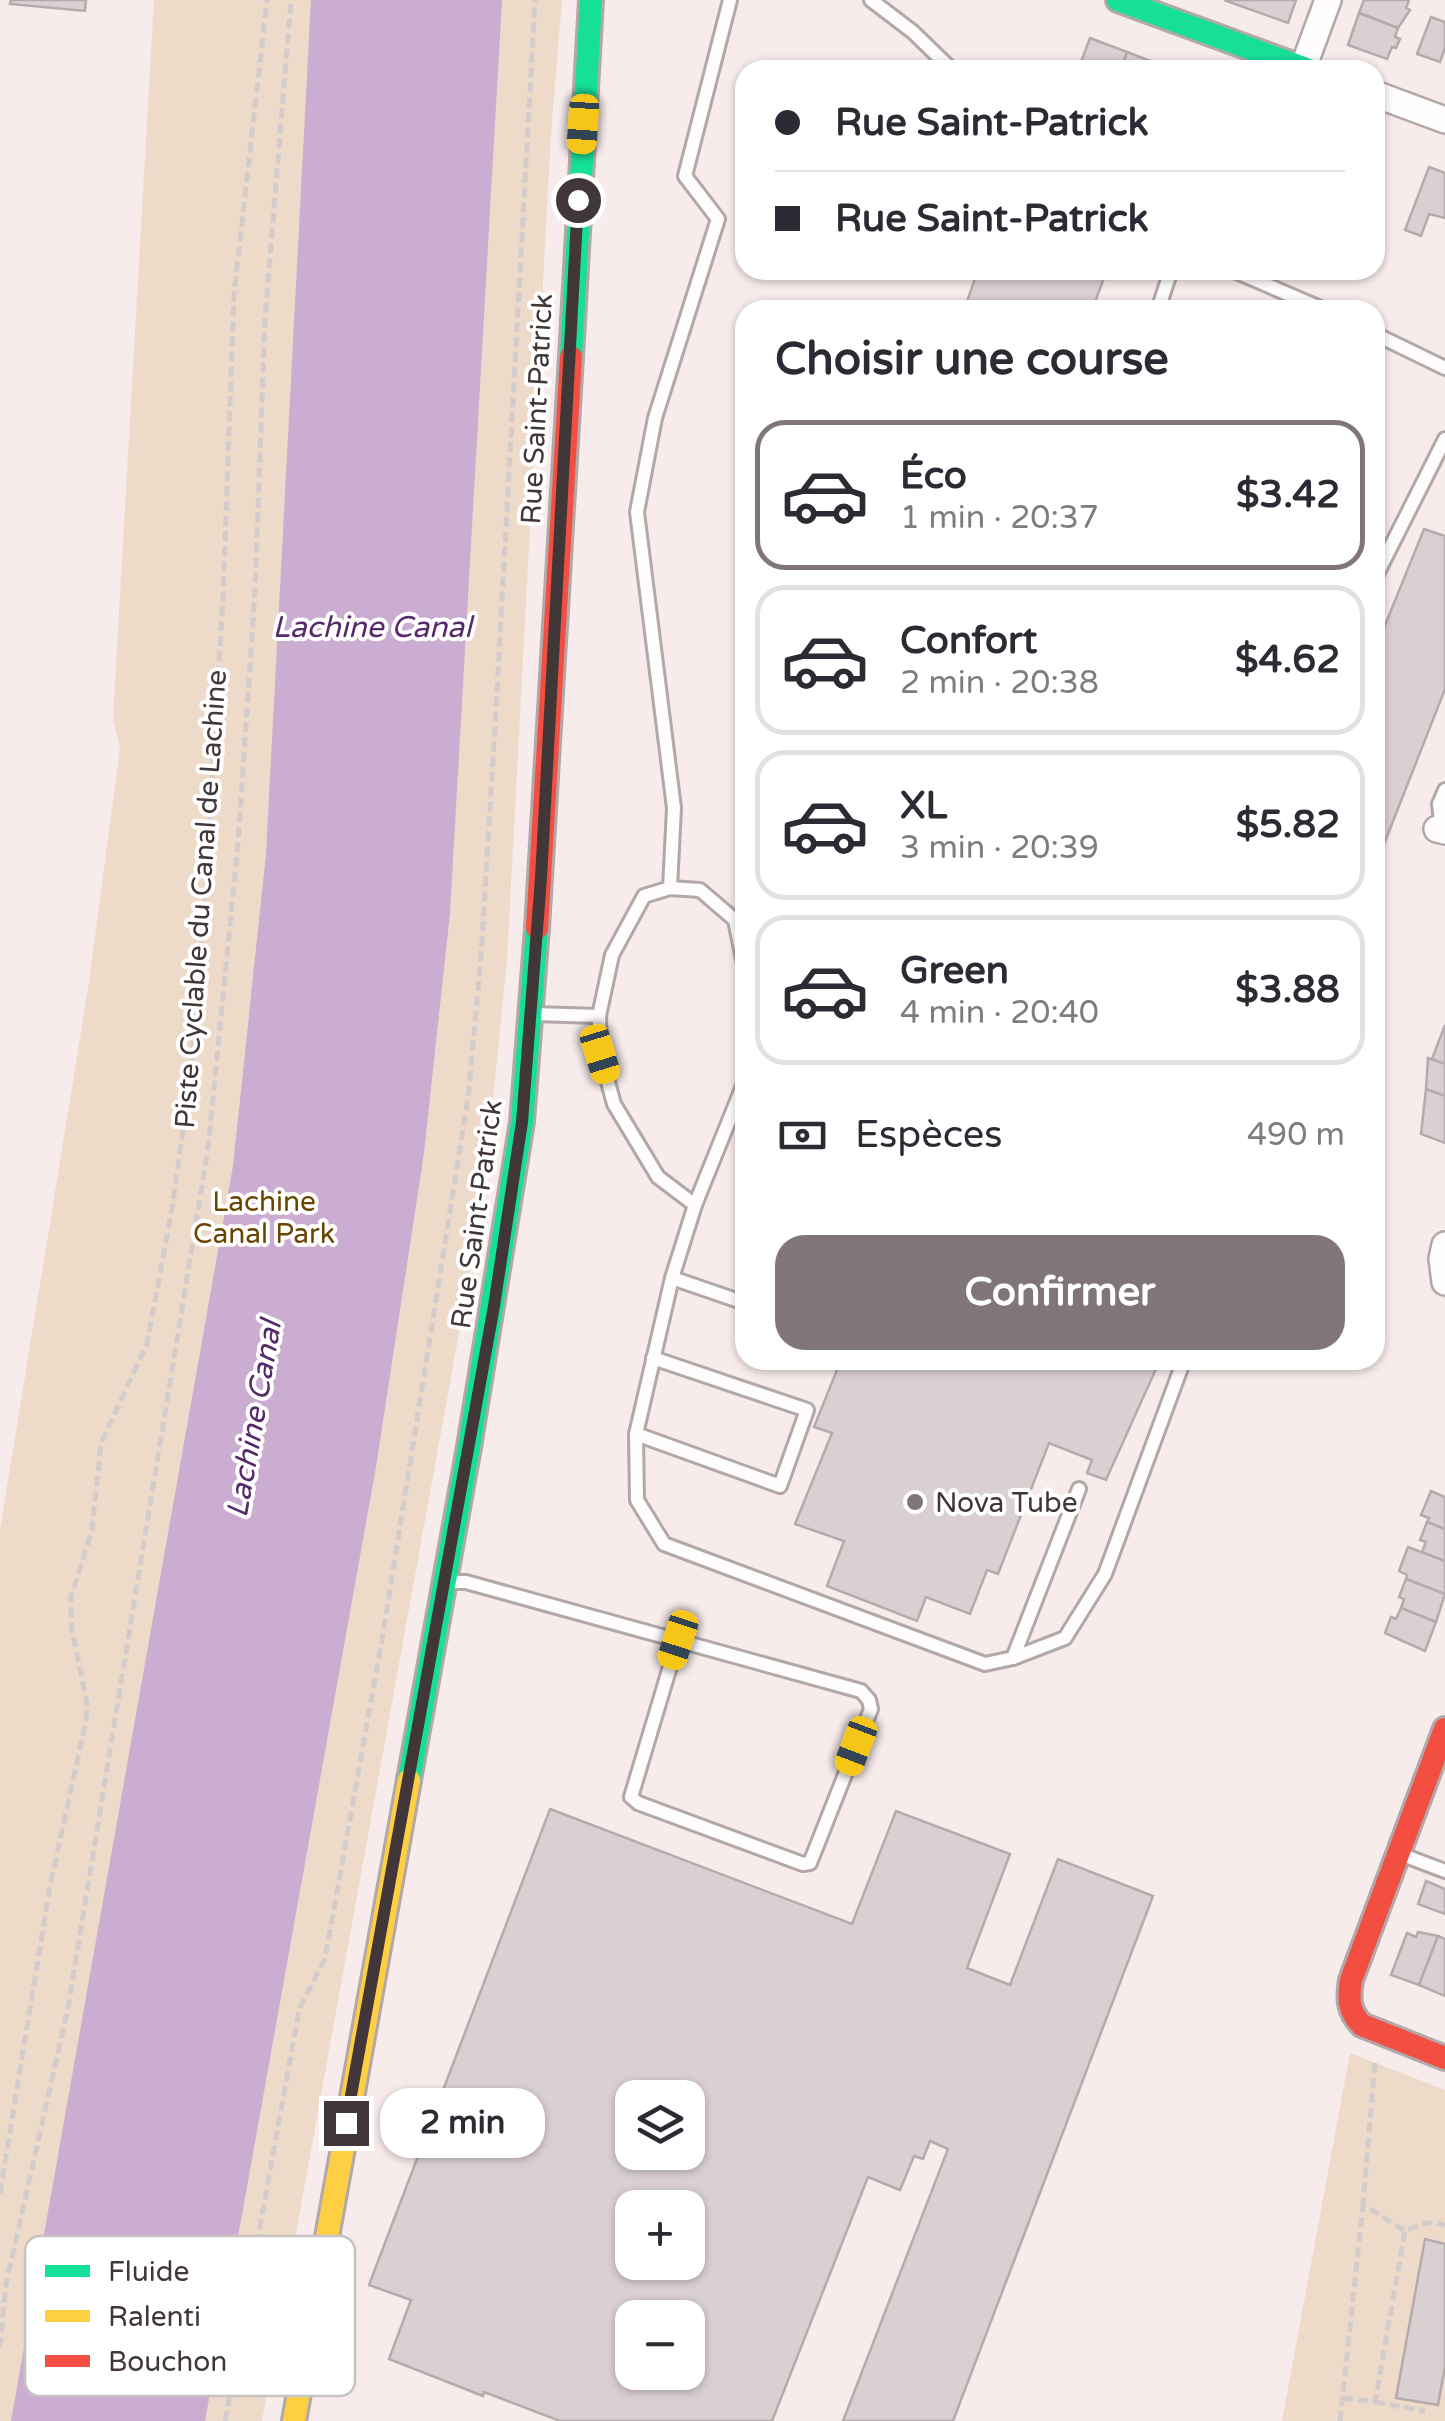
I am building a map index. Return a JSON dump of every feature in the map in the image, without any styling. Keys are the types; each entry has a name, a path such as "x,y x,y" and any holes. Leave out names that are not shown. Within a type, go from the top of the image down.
{"main road":[{"name":"Rue Saint-Patrick","path":"327,2236 510,1210 532,1014 592,0"},
{"path":"1118,0 1281,60"},
{"path":"1445,1729 1348,1997 1353,2016 1362,2025 1445,2058"},
{"name":"Rue Saint-Patrick","path":"294,2421 298,2396"}],"street":[{"path":"1309,60 1328,0"},
{"path":"1385,98 1445,120"},
{"path":"1445,1244 1445,1282"}],"lane":[{"path":"670,888 674,808 637,512 655,418 718,219 685,176 730,0"},
{"path":"870,0 913,32 942,60"},
{"path":"1256,280 1302,300"},
{"path":"1385,339 1445,368"},
{"path":"1385,558 1445,439"},
{"path":"1441,830 1440,804 1445,790"},
{"path":"695,1205 658,1177 614,1104 600,1054 600,1016 612,955 644,896 670,888 700,890 735,920"},
{"path":"532,1014 600,1016"},
{"path":"735,1106 695,1205 672,1278 636,1434 637,1500 664,1544 986,1664 1013,1658 1065,1638 1105,1574 1180,1370"},
{"path":"672,1278 735,1300"},
{"path":"636,1434 780,1486 806,1410 653,1358"},
{"path":"1013,1658 1079,1489"},
{"path":"444,1582 466,1582 678,1640 862,1691 871,1709 810,1863 802,1864 671,1816 630,1797 678,1640"},
{"path":"1398,1853 1445,1871"}],"path":[{"name":"Piste Cyclable du Canal de Lachine","path":"0,2193 50,1886 86,1721 87,1703 71,1625 71,1596 92,1530 101,1443 147,1344 172,1210 190,1080 222,618 234,294 267,0"},
{"path":"0,2347 2,2296 68,2008 208,1149 237,860 255,591 265,319 291,0"},
{"path":"259,2236 299,2010 325,1958 382,1640 468,1098 490,804 535,0"},
{"path":"1340,2421 1373,2132 1375,2060"},
{"path":"1363,2204 1405,2231"},
{"path":"1405,2231 1426,2222 1445,2226"},
{"path":"1375,2402 1405,2231"},
{"path":"226,2421 230,2396"},
{"path":"1343,2398 1425,2411"}],"green space":[{"name":"Lachine Canal Park","path":"154,0 562,0 551,133 507,960 493,1099 470,1272 295,2236 25,2236 25,2396 267,2396 262,2421 0,2421 0,1530 88,989 120,748 113,718"},
{"path":"1350,2053 1445,2090 1445,2421 1282,2421"}],"water":[{"name":"Lachine Canal","path":"311,0 502,0 450,913 424,1153 376,1467 238,2236 44,2236 233,1166 266,854"},
{"name":"Lachine Canal","path":"25,2342 25,2396 209,2396 205,2421 11,2421"}],"building":[{"path":"11,0 86,0 85,11 10,4"},
{"path":"1224,0 1296,0 1288,23"},
{"path":"1364,0 1409,0 1406,8 1410,10 1398,28 1359,13"},
{"path":"1359,13 1398,28 1395,37 1400,39 1387,59 1348,45"},
{"path":"1431,17 1445,22 1445,48 1440,62 1417,54"},
{"path":"1090,38 1127,52 1124,60 1082,60"},
{"path":"1127,52 1148,60 1124,60"},
{"path":"1429,167 1445,173 1445,218 1429,214 1421,236 1405,230"},
{"path":"974,280 1103,280 1096,300 968,300"},
{"path":"1424,529 1445,536 1445,689 1385,842 1385,625"},
{"path":"1445,1025 1445,1064 1432,1059"},
{"path":"1428,1058 1445,1064 1445,1096 1426,1089"},
{"path":"1426,1089 1445,1096 1445,1143 1421,1134"},
{"name":"Nova Tube","path":"837,1370 1156,1370 1106,1480 1087,1473 1092,1460 1049,1443 998,1574 987,1570 970,1614 926,1597 917,1621 827,1586 844,1541 795,1524 832,1433 814,1427"},
{"path":"1431,1491 1445,1497 1445,1529 1427,1522 1429,1518 1421,1515"},
{"path":"1427,1522 1445,1529 1445,1561 1422,1552 1426,1542 1420,1540"},
{"path":"1408,1547 1445,1561 1445,1594 1406,1579 1407,1575 1399,1571"},
{"path":"1406,1579 1445,1594 1436,1622 1401,1608 1404,1599 1399,1597"},
{"path":"1401,1608 1436,1622 1425,1651 1385,1633 1391,1617 1396,1619"},
{"path":"550,1809 852,1924 896,1811 1010,1854 967,1968 1010,1985 1058,1859 1153,1896 953,2421 843,2421 948,2149 930,2141 923,2159 914,2156 900,2190 868,2177 772,2421 560,2421 484,2392 483,2396 389,2359 411,2300 369,2285"},
{"path":"1426,1881 1445,1889 1445,1914 1418,1904"},
{"path":"1418,1932 1438,1936 1419,1985 1391,1975 1407,1933 1416,1937"},
{"path":"1438,1936 1445,1939 1445,1996 1419,1985"},
{"path":"1425,2239 1445,2244 1445,2366 1438,2405 1396,2398"}],"traffic: fast":[{"path":"571,357 591,0"},
{"path":"1118,0 1282,60"},
{"path":"409,1780 522,1122 537,928"}],"traffic: slow":[{"path":"327,2236 409,1780"},
{"path":"294,2421 298,2396"}],"traffic: jam":[{"path":"537,928 571,357"},
{"path":"1445,1729 1351,1980 1349,1998 1362,2025 1445,2058"}],"place":[{"name":"Nova Tube","path":"915,1502"}],"route":[{"path":"346,2123 494,1306 522,1122 541,878 578,200"}]}
